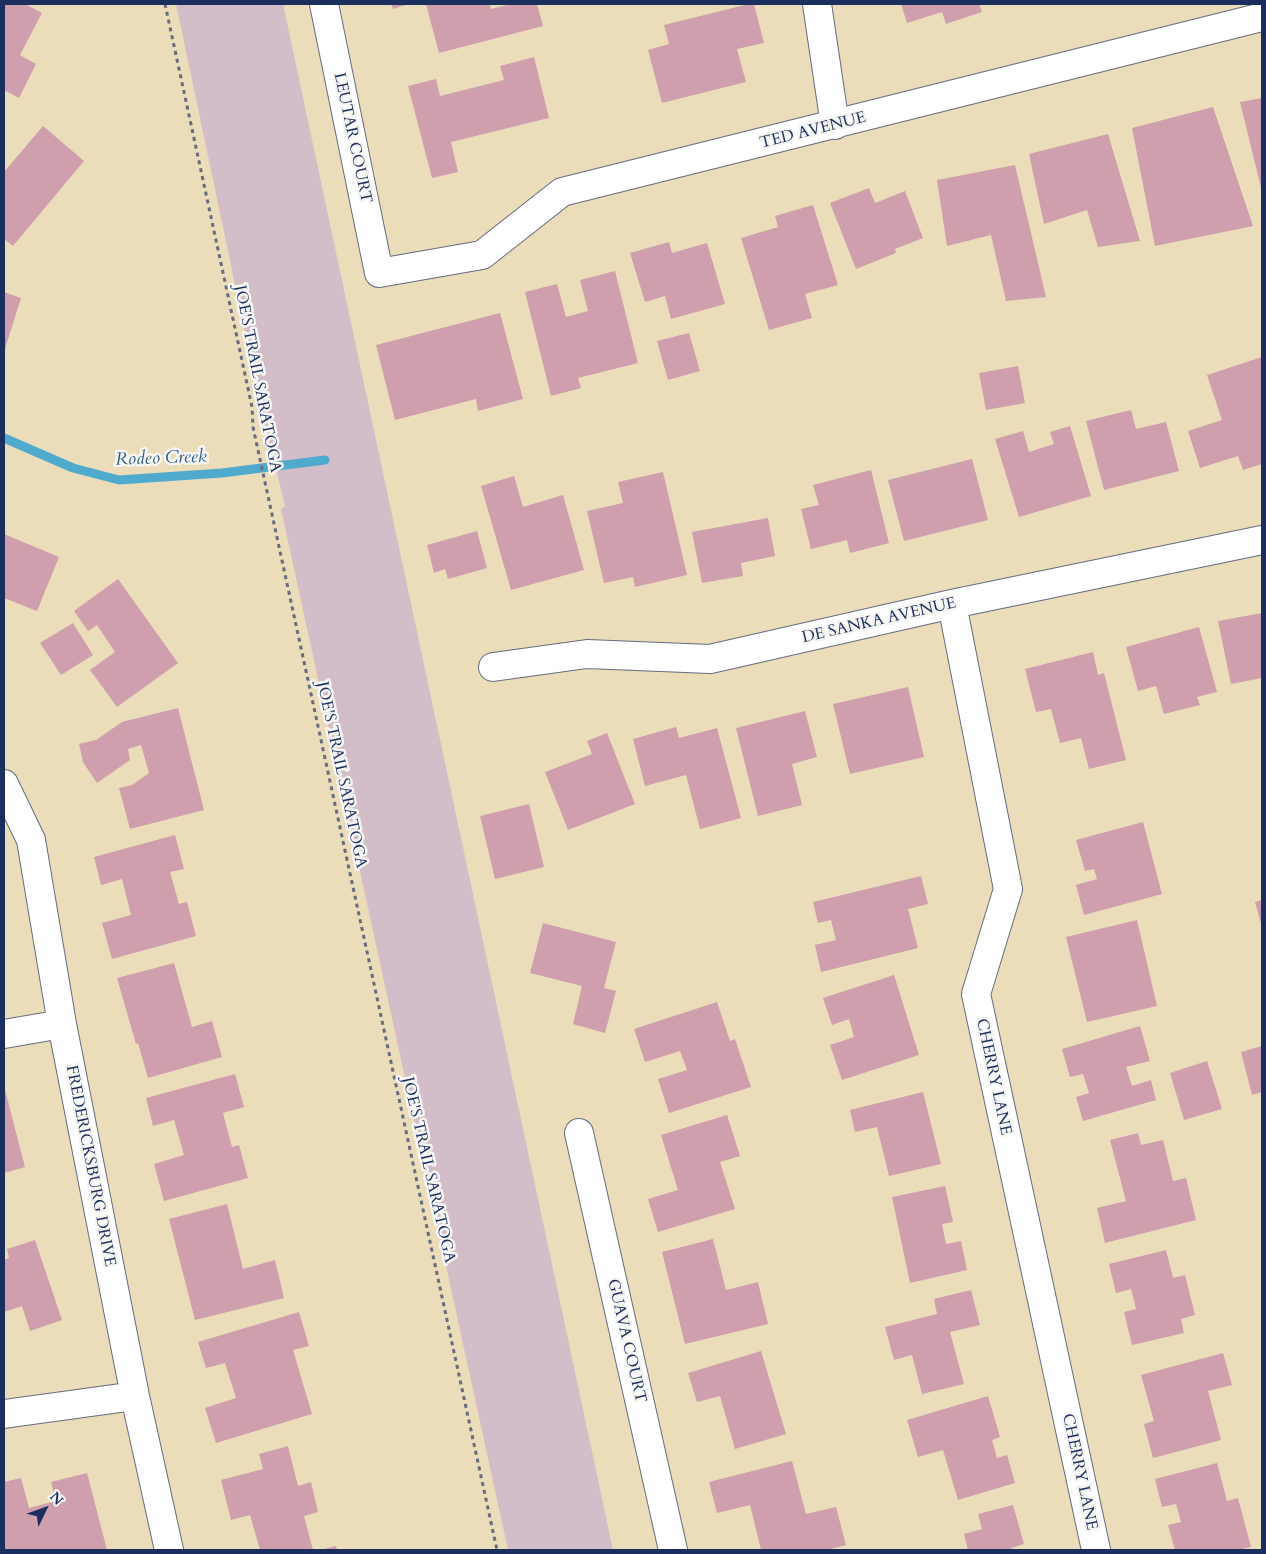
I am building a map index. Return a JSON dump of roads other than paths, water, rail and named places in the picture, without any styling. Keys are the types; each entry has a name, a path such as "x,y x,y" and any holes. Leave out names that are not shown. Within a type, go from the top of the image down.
{"street":[{"name":"LEUTAR COURT","path":"324,4 379,273"},
{"path":"818,4 836,125"},
{"name":"TED AVENUE","path":"379,273 482,255 562,192 1262,17"},
{"name":"DE SANKA AVENUE","path":"493,667 588,654 710,659 952,604 1262,540"},
{"name":"CHERRY LANE","path":"952,604 1008,889 976,994 1096,1550"},
{"name":"FREDERICKSBURG DRIVE","path":"4,784 31,840 62,1024 135,1396 169,1550"},
{"path":"4,1034 62,1024"},
{"name":"GUAVA COURT","path":"579,1133 673,1550"},
{"path":"4,1414 135,1396"}],"waterway":[{"name":"Rodeo Creek","path":"4,438 73,468 119,480 222,473 325,460"}]}
